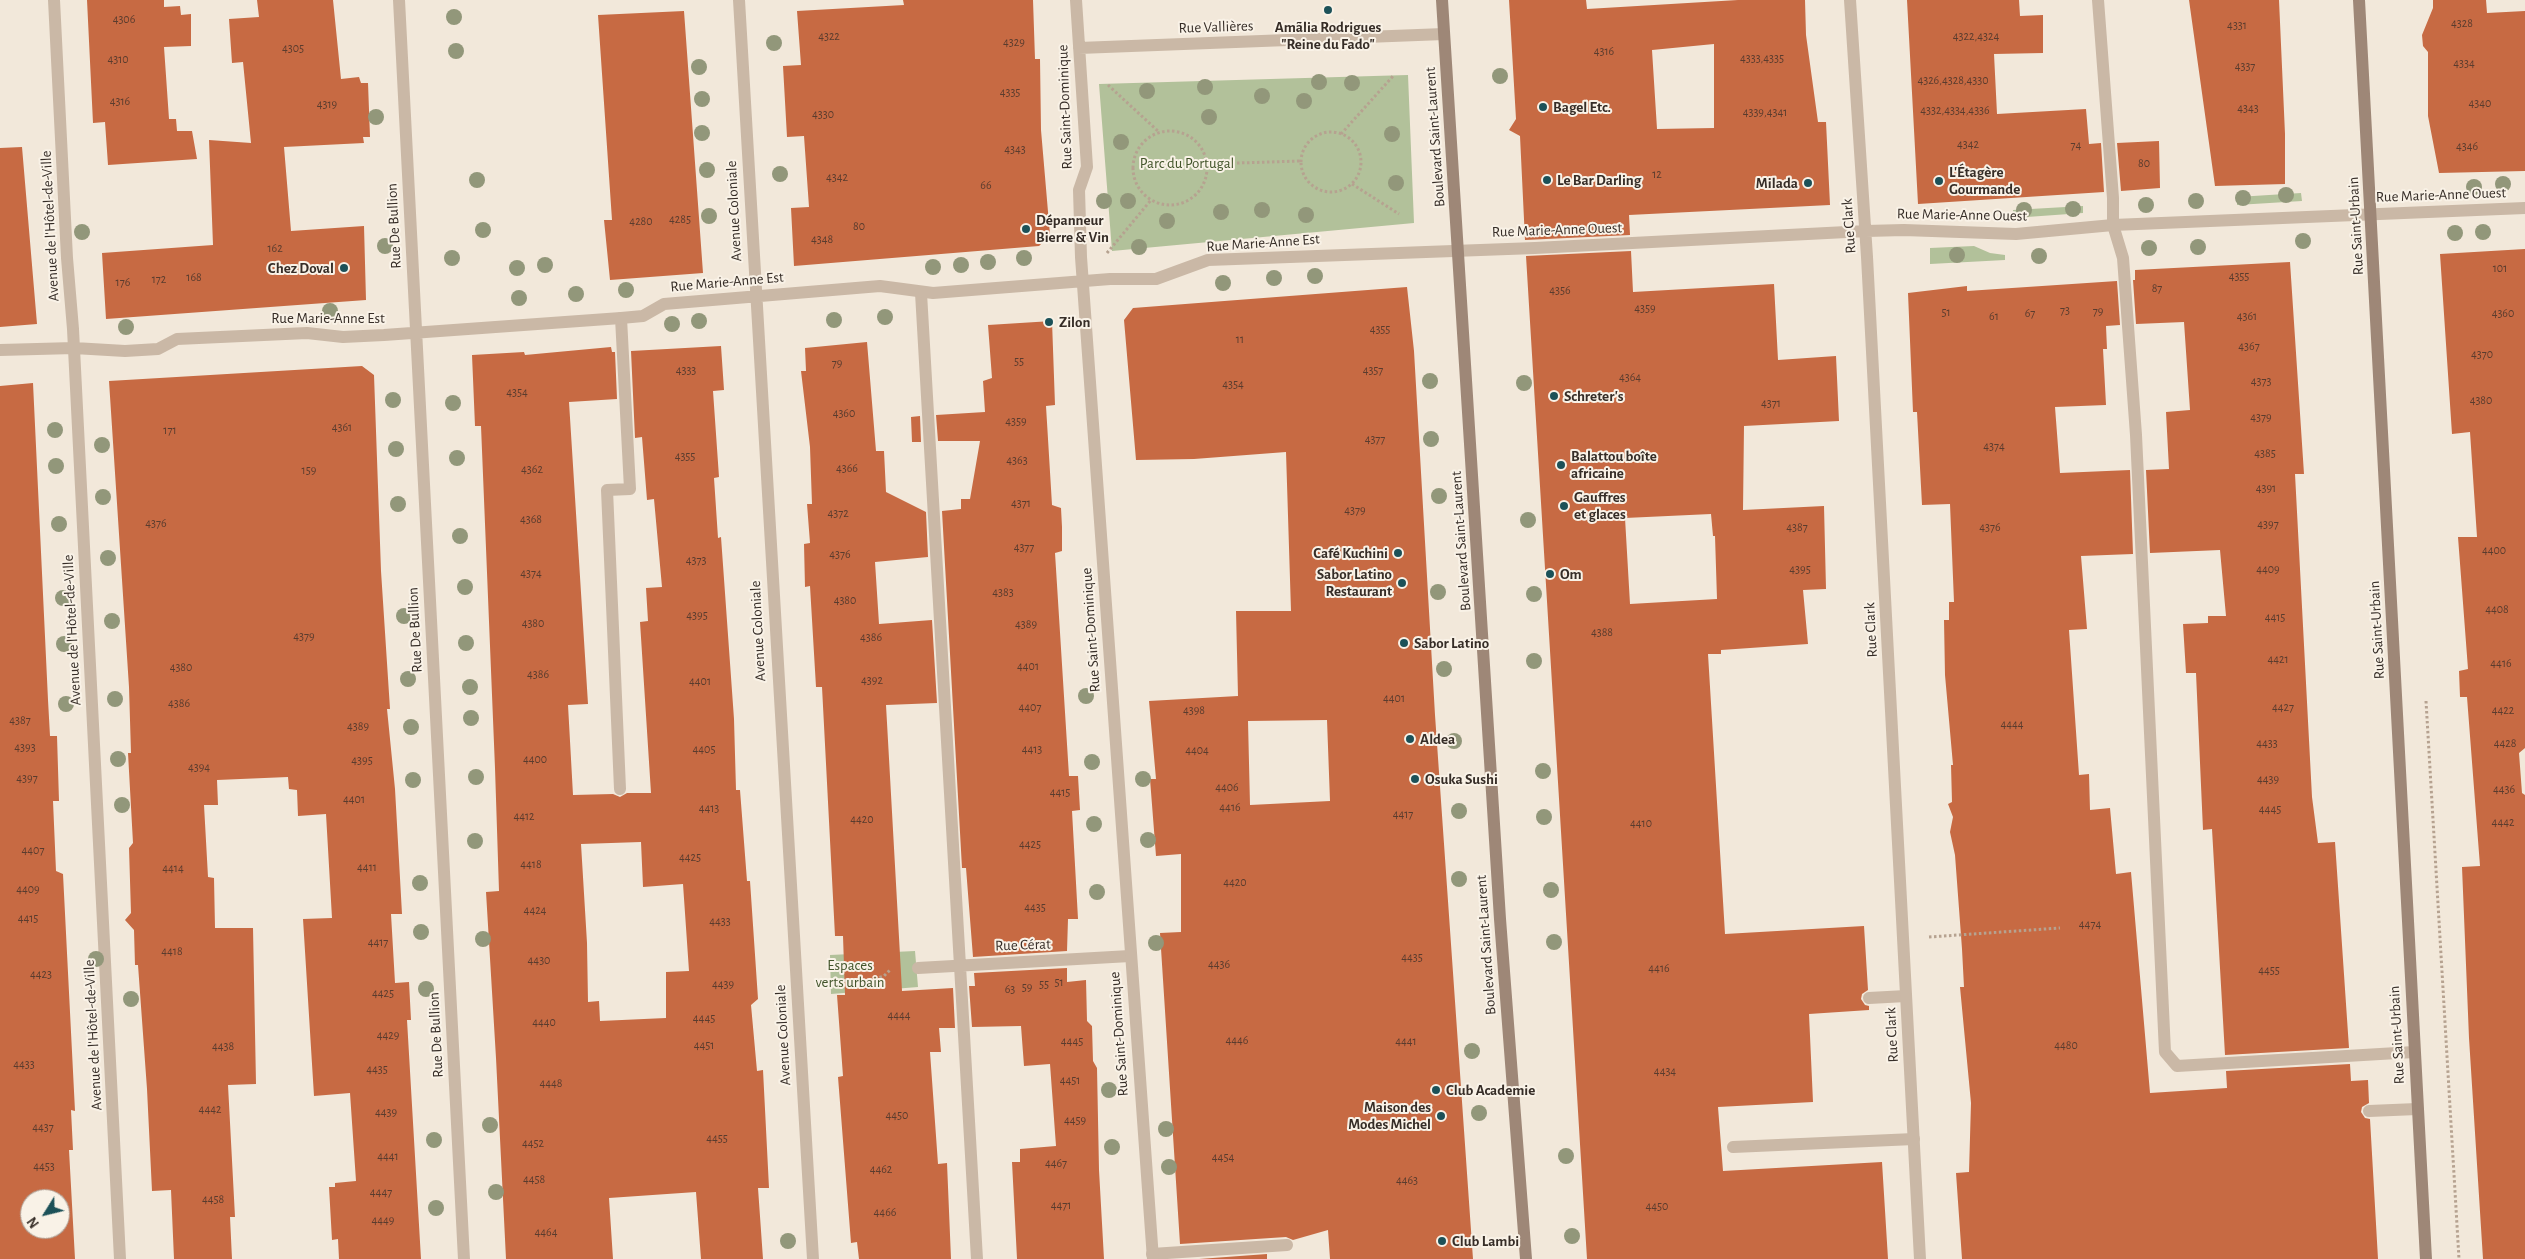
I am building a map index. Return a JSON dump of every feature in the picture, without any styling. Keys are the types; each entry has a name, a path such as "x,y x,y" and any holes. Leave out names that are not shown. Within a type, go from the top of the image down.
{"main road":[{"name":"Boulevard Saint-Laurent","path":"1442,0 1500,919 1526,1259"},
{"name":"Rue Saint-Urbain","path":"2359,0 2372,214 2426,1259"}],"street":[{"name":"Avenue de l'Hôtel-de-Ville","path":"54,0 74,348 120,1259"},
{"name":"Rue De Bullion","path":"399,0 464,1259"},
{"name":"Avenue Coloniale","path":"739,0 813,1259"},
{"name":"Rue Saint-Dominique","path":"1076,0 1087,167 1079,190 1083,281 1152,1256"},
{"name":"Rue Clark","path":"1850,0 1866,231 1920,1259"},
{"path":"2098,0 2114,198 2113,225 2123,258 2136,435 2165,1052 2177,1066 2414,1052"},
{"name":"Rue Vallières","path":"1079,48 1444,34"},
{"name":"Rue Marie-Anne Ouest","path":"1459,250 1535,248 1866,231 1904,230 2016,234 2113,225 2525,208"},
{"name":"Rue Marie-Anne Est","path":"0,350 74,348 125,351 158,348 177,339 307,333 344,337 643,316 664,304 880,286 921,293 1083,281 1156,279 1208,260 1459,250"},
{"path":"921,293 977,1259"},
{"path":"620,789 606,490 630,489 621,318"},
{"name":"Rue Cérat","path":"918,968 960,964 1130,956"},
{"path":"1869,998 1906,996"},
{"path":"2369,1111 2417,1109"},
{"path":"1733,1147 1914,1139"},
{"path":"1152,1256 1288,1245"}],"path":[{"path":"1342,134 1394,75"},
{"path":"1106,84 1159,132"},
{"path":"1172,131 1186,134 1196,142 1203,152 1207,164 1202,188 1193,197 1172,205 1151,200 1141,191 1135,180 1133,169 1138,150 1146,140 1159,132 1172,131"},
{"path":"1332,132 1342,134 1354,144 1361,161 1360,171 1352,184 1338,192 1321,191 1307,182 1302,172 1300,161 1302,151 1312,138 1321,133 1332,132"},
{"path":"1207,164 1300,161"},
{"path":"1352,184 1399,214"},
{"path":"1105,255 1151,200"},
{"path":"2425,691 2459,1259"},
{"path":"1903,939 2060,928"},
{"path":"830,980 867,980 884,976 895,966 918,968"}],"green space":[{"name":"Parc du Portugal","path":"1408,75 1414,223 1112,251 1099,84"},
{"path":"2301,193 2302,201 2237,205 2237,197"},
{"path":"2083,206 2083,213 2013,218 2013,210"},
{"path":"1974,246 1990,253 2005,255 2005,260 1930,264 1930,248"},
{"name":"Espaces verts urbain","path":"915,951 918,987 831,994 830,955"}],"building":[{"path":"87,0 164,0 164,7 180,6 181,15 191,14 191,46 164,47 169,119 176,119 177,131 192,131 197,159 108,165 105,122 93,123"},
{"path":"257,0 333,0 341,79 359,77 361,83 368,83 370,137 363,137 364,143 284,147 291,231 364,226 366,300 106,319 102,253 213,245 209,140 251,143 243,62 232,63 229,19 259,17"},
{"path":"903,0 1033,0 1035,59 1040,59 1041,130 1050,235 1039,246 794,266 791,208 809,207 804,136 787,137 783,66 801,65 797,11 904,5"},
{"path":"1509,0 1586,0 1587,9 1738,0 1805,0 1806,35 1818,122 1826,122 1830,205 1629,215 1630,235 1525,240 1520,136 1509,130 1516,119","holes":["1714,44 1714,128 1657,129 1652,50"]},
{"path":"1907,0 2019,0 2020,16 2043,15 2043,53 1994,54 1997,114 2086,109 2089,144 2101,143 2104,192 1918,204"},
{"path":"2189,0 2279,0 2285,134 2285,184 2215,186"},
{"path":"2433,0 2486,0 2487,13 2525,11 2525,171 2439,173 2428,116 2428,52 2423,46 2422,35 2433,8"},
{"path":"684,11 703,273 610,280 604,220 612,220 598,15"},
{"path":"2159,141 2160,188 2121,191 2117,143"},
{"path":"22,147 37,324 0,327 0,148"},
{"path":"2525,249 2525,748 2519,753 2522,793 2525,795 2525,1259 2483,1259 2469,1038 2462,867 2480,866 2467,697 2460,697 2459,671 2468,669 2458,537 2477,537 2470,432 2452,434 2440,254"},
{"path":"1631,251 1633,292 1774,284 1778,360 1836,356 1839,421 1744,426 1743,510 1824,506 1826,589 1803,590 1808,644 1721,650 1721,654 1708,654 1725,934 1864,926 1868,990 1862,994 1861,999 1865,1005 1869,1006 1869,1010 1809,1014 1813,1102 1718,1107 1723,1171 1882,1162 1888,1259 1587,1259 1526,256","holes":["1711,514 1713,536 1715,536 1717,599 1630,604 1625,518"]},
{"path":"2290,262 2304,474 2295,474 2312,797 2318,843 2335,842 2349,1048 2225,1055 2212,829 2203,830 2196,673 2186,673 2183,624 2208,623 2208,616 2226,616 2220,550 2150,553 2146,470 2169,469 2166,412 2190,410 2184,322 2136,324 2133,280 2135,280 2135,270"},
{"path":"2117,281 2120,325 2106,326 2107,349 2103,349 2106,405 2055,407 2060,473 2130,470 2133,554 2081,556 2087,629 2069,630 2079,775 2089,774 2090,810 2110,808 2116,874 2131,872 2150,1093 2227,1088 2226,1071 2350,1064 2351,1081 2368,1080 2369,1103 2362,1107 2361,1112 2365,1118 2370,1119 2378,1259 1962,1259 1956,1173 1969,1172 1971,1103 1960,987 1964,987 1955,855 1950,832 1953,817 1948,804 1952,802 1951,765 1953,765 1945,675 1944,620 1949,620 1949,602 1954,602 1950,504 1922,505 1917,412 1913,412 1908,293 1967,286 1967,291"},
{"path":"1407,287 1414,351 1435,715 1473,1259 1330,1259 1328,1230 1293,1240 1286,1237 1180,1244 1160,933 1181,932 1181,854 1156,856 1150,779 1156,779 1149,701 1238,696 1236,611 1291,611 1286,452 1194,459 1136,460 1124,320 1133,308","holes":["1327,720 1330,801 1250,805 1248,721"]},
{"path":"1052,321 1055,405 1046,406 1052,505 1061,508 1062,551 1055,553 1069,776 1078,776 1080,810 1072,811 1078,919 1068,919 1067,951 973,957 966,868 962,868 942,511 961,509 961,499 970,499 980,441 938,441 936,415 985,412 983,381 992,378 988,325"},
{"path":"867,342 876,451 884,451 886,492 926,512 928,557 875,562 879,624 932,620 937,703 886,705 902,991 953,988 955,1028 939,1028 941,1052 930,1052 938,1164 947,1163 951,1259 859,1259 857,1242 851,1243 838,1077 843,1076 837,995 845,995 843,936 835,936 822,687 816,687 810,586 805,587 804,544 810,543 807,504 812,504 810,447 801,371 806,371 805,348"},
{"path":"721,346 724,390 713,391 719,477 714,478 718,538 721,537 734,719 736,790 740,790 747,881 750,881 758,999 751,1005 757,1071 763,1070 769,1188 758,1188 763,1259 701,1259 696,1192 609,1198 613,1259 506,1259 486,892 499,891 495,768 481,426 475,426 472,355 524,352 525,355 611,347 612,352 615,352 617,399 569,402 588,704 568,705 573,795 613,794 620,797 627,793 651,793 640,622 648,621 646,588 662,587 654,499 647,500 642,437 635,438 631,351","holes":["641,842 643,887 683,884 689,971 666,972 666,1018 600,1021 599,1001 588,1002 587,943 581,844"]},
{"path":"362,366 374,375 381,571 390,709 387,709 395,789 402,914 391,914 395,983 409,982 411,1020 407,1020 421,1259 339,1259 338,1239 332,1240 329,1187 335,1187 335,1183 356,1181 350,1093 314,1096 303,919 332,918 326,814 298,816 297,790 289,789 288,777 217,780 218,805 204,805 208,877 214,878 215,928 253,928 256,1084 228,1085 235,1217 230,1217 232,1259 174,1259 171,1190 152,1191 138,965 135,965 134,930 125,920 131,913 129,848 133,843 128,753 131,753 129,687 109,381"},
{"path":"33,383 50,736 57,736 59,801 53,801 56,871 63,874 75,1111 71,1110 73,1150 69,1150 75,1259 0,1259 0,386"},
{"path":"920,416 921,442 912,442 911,417"},
{"path":"1067,968 1067,982 1086,980 1087,1021 1092,1026 1093,1061 1097,1068 1099,1170 1104,1259 1017,1259 1012,1162 1020,1162 1020,1149 1056,1146 1050,1064 1024,1066 1021,1026 972,1027 969,986 975,986 974,973"},
{"path":"1267,1254 1267,1259 1199,1259"}],"place":[{"name":"Amãlia Rodrigues \"Reine du Fado\"","path":"1328,10"},
{"name":"Bagel Etc.","path":"1543,107"},
{"name":"Le Bar Darling","path":"1547,180"},
{"name":"L'Étagère Gourmande","path":"1939,181"},
{"name":"Milada","path":"1808,183"},
{"name":"Dépanneur Bierre & Vin","path":"1026,229"},
{"name":"Chez Doval","path":"344,268"},
{"name":"Zilon","path":"1049,322"},
{"name":"Schreter's","path":"1554,396"},
{"name":"Balattou boîte africaine","path":"1561,465"},
{"name":"Gauffres et glaces","path":"1564,506"},
{"name":"Café Kuchini","path":"1398,553"},
{"name":"Om","path":"1550,574"},
{"name":"Sabor Latino Restaurant","path":"1402,583"},
{"name":"Sabor Latino","path":"1404,643"},
{"name":"Aldea","path":"1410,739"},
{"name":"Osuka Sushi","path":"1415,779"},
{"name":"Club Academie","path":"1436,1090"},
{"name":"Maison des Modes Michel","path":"1441,1116"},
{"name":"Club Lambi","path":"1442,1241"}]}
